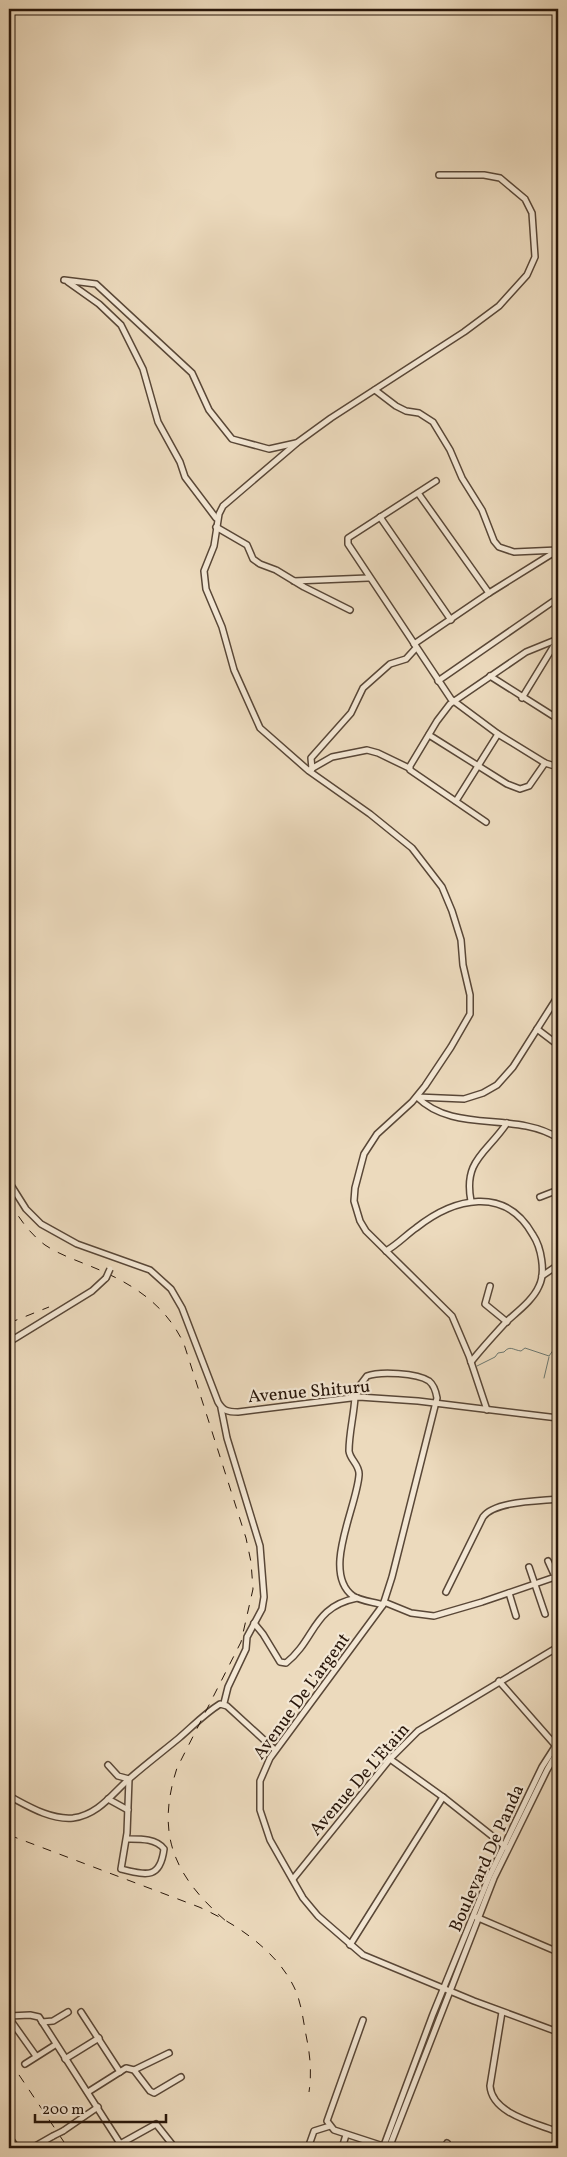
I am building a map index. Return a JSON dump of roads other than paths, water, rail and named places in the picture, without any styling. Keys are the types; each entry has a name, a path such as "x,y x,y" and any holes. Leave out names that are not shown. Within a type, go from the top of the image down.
{"street":[{"path":"439,175 484,175 500,178 526,199 532,213 535,258 527,275 499,306 464,332 331,418 298,442 224,506 219,514 216,540 204,571 206,589 222,627 234,670 260,728 310,770 402,840 430,869 442,887 455,918 462,945 463,966 470,995 470,1014 446,1056 417,1097 370,1143 362,1159 355,1188 355,1206 366,1231 452,1316 471,1362 487,1410"},
{"path":"216,518 185,477 180,462 158,422 144,369 121,325 92,298 64,280 96,284 192,373 210,410 232,439 269,448 298,442"},
{"path":"310,770 311,758 351,714 364,688 390,664 406,659 415,646 451,620 489,593 558,550 514,552 499,547 494,541 482,510 462,478 450,450 433,422 420,413 406,411 396,406 375,390"},
{"path":"436,481 348,538 347,541 368,578 448,695 498,734 545,763 558,767"},
{"path":"418,493 489,593"},
{"path":"380,517 451,620"},
{"path":"216,527 247,545 256,562 276,570 350,610"},
{"path":"294,581 368,578"},
{"path":"438,681 558,598"},
{"path":"409,768 445,710 455,701 526,652 558,639"},
{"path":"522,698 558,639"},
{"path":"490,676 558,719"},
{"path":"456,801 498,734"},
{"path":"429,735 478,766 520,789 529,786 545,763"},
{"path":"310,770 332,757 367,750 378,753 409,768 486,822"},
{"path":"417,1097 464,1099 492,1088 507,1076 558,996"},
{"path":"537,1029 558,1045"},
{"path":"417,1097 429,1108 444,1114 538,1128 558,1138"},
{"path":"471,1201 469,1177 473,1164 507,1123"},
{"path":"9,1182 26,1209 41,1224 77,1244 150,1270 171,1289 182,1308 221,1408 223,1424 260,1546 264,1597 262,1609 247,1637 246,1649 228,1687 224,1703 206,1713 129,1779 98,1809 73,1818 41,1812 9,1796"},
{"path":"540,1197 558,1190"},
{"path":"386,1251 424,1222 452,1207 471,1201 488,1201 501,1205 521,1218 532,1232 538,1245 542,1276 537,1290 471,1362"},
{"path":"9,1342 92,1291 106,1278 116,1259"},
{"path":"542,1276 558,1265"},
{"path":"490,1286 485,1304 507,1322"},
{"path":"437,1404 436,1392 430,1382 421,1378 388,1373 367,1376 353,1397 349,1452 359,1474 339,1566 340,1576 351,1594 357,1598 429,1616 445,1613 557,1576"},
{"name":"Avenue Shituru","path":"221,1408 226,1411 238,1412 353,1397 394,1398 558,1418"},
{"name":"Avenue De L'argent","path":"437,1404 383,1603 275,1750 262,1776 259,1804 270,1840 303,1898 318,1916 363,1955 502,2012 558,2032"},
{"path":"556,1446 558,1436"},
{"path":"446,1592 483,1517 489,1510 499,1506 558,1499"},
{"path":"548,1561 557,1576 558,1583"},
{"path":"529,1567 546,1614"},
{"path":"509,1593 516,1616"},
{"path":"254,1623 280,1662 286,1664 299,1650 331,1607 357,1598"},
{"name":"Avenue De L'Etain","path":"293,1878 390,1759 418,1731 499,1681 557,1649"},
{"path":"499,1681 557,1747"},
{"path":"224,1703 275,1750"},
{"name":"Boulevard De Panda","path":"385,2148 446,1989 506,1847 547,1770 557,1747"},
{"path":"390,1759 506,1847"},
{"path":"108,1765 118,1776 129,1779"},
{"path":"126,1839 153,1841 161,1845 164,1849 163,1856 155,1871 150,1874 143,1874 122,1869 126,1839 129,1779"},
{"path":"350,1945 442,1797"},
{"path":"108,1799 128,1810"},
{"path":"476,1917 558,1952"},
{"path":"42,2022 53,2021 68,2012"},
{"path":"81,2012 120,2072"},
{"path":"502,2012 490,2086 491,2094 508,2111 558,2131"},
{"path":"36,2056 9,2017 30,2015 39,2017 55,2045 98,2107 122,2146 156,2124 175,2148"},
{"path":"363,2020 327,2121 330,2126 346,2135 367,2140 385,2148"},
{"path":"65,2059 99,2038"},
{"path":"25,2064 55,2045"},
{"path":"134,2070 169,2053"},
{"path":"88,2092 126,2068 134,2070 150,2091 154,2093 181,2077"},
{"path":"32,2148 63,2131 98,2107"},
{"path":"308,2148 314,2131 330,2126"},
{"path":"342,2148 346,2135"},
{"path":"9,2137 17,2148"}],"waterway":[{"path":"477,1366 495,1357 498,1353 512,1348 521,1351 525,1348 549,1356 554,1349 558,1348"},
{"path":"544,1378 549,1357"}],"railway":[{"path":"9,1201 25,1225 45,1245 117,1278 140,1292 151,1300 177,1331 184,1344 246,1538 251,1562 253,1589 241,1642 177,1768 168,1814 169,1835 174,1854 183,1871 194,1889 227,1922"},
{"path":"9,1323 49,1307"},
{"path":"9,1835 199,1907 227,1921 266,1950 277,1961 294,1987 302,2010 309,2056 309,2092"},
{"path":"9,2060 68,2148"}]}
